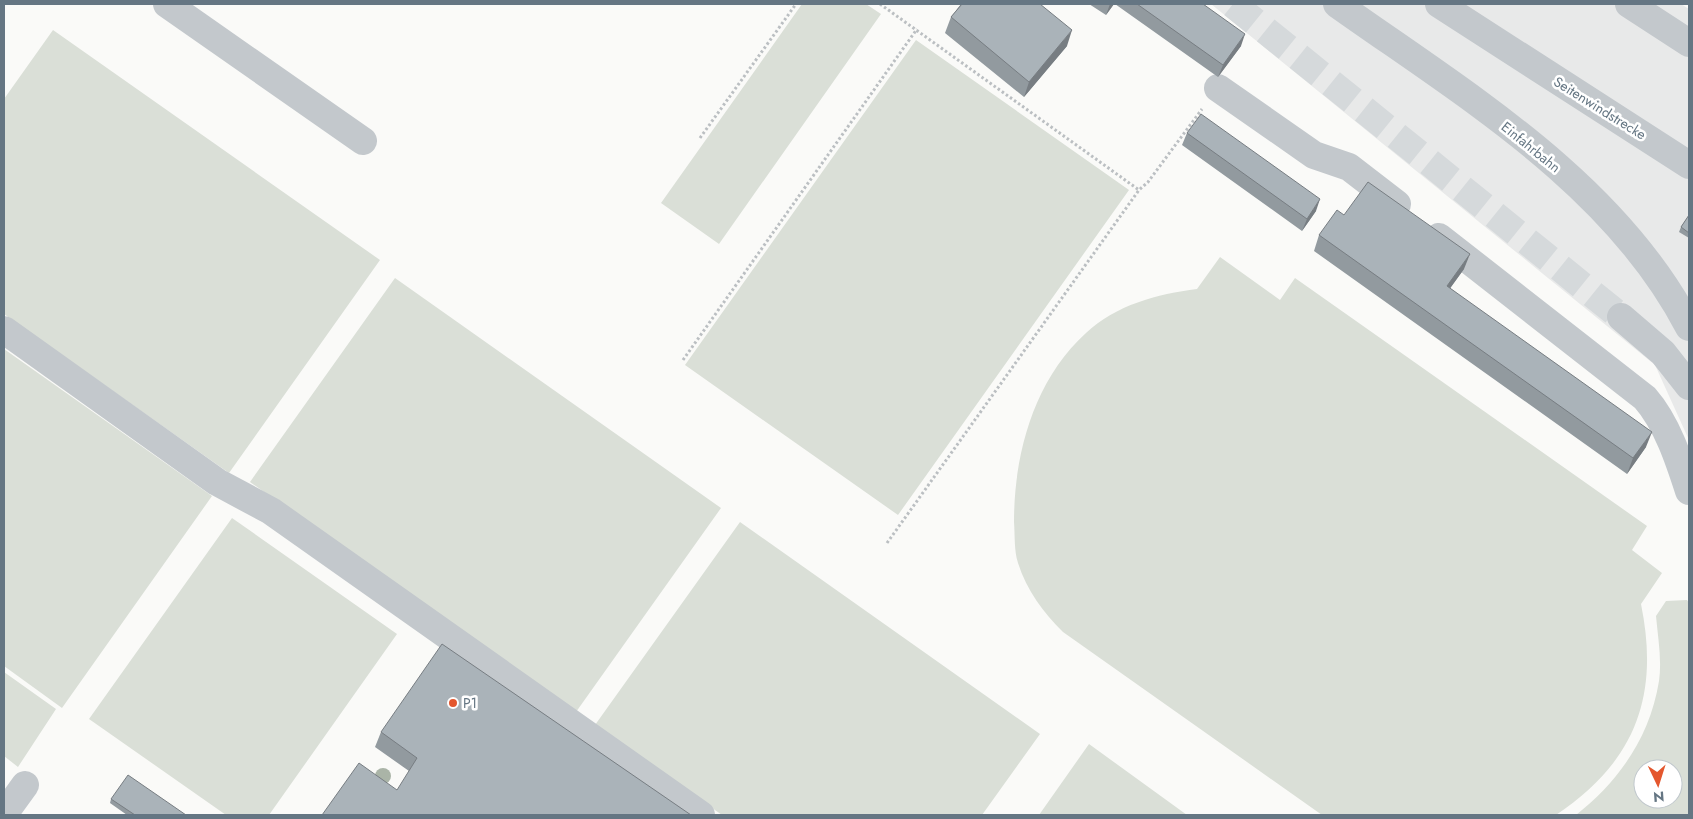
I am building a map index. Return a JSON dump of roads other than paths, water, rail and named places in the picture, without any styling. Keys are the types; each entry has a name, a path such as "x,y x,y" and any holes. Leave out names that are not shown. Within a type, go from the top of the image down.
{"street":[{"path":"167,4 363,140"},
{"name":"Einfahrbahn","path":"1337,4 1526,140 1581,188 1619,227 1649,264 1685,318"},
{"name":"Seitenwindstrecke","path":"1439,4 1689,165"},
{"path":"1629,4 1689,43"},
{"path":"1218,88 1314,155 1350,167 1646,398 1656,411 1679,459 1689,491"},
{"path":"1621,317 1663,352 1689,386"},
{"path":"1685,318 1689,344"},
{"path":"4,330 217,482 271,512 700,815"},
{"path":"4,814 25,785"}],"tunnel":[{"path":"1233,4 1621,317"}],"place":[{"name":"P1","path":"453,703"}]}
